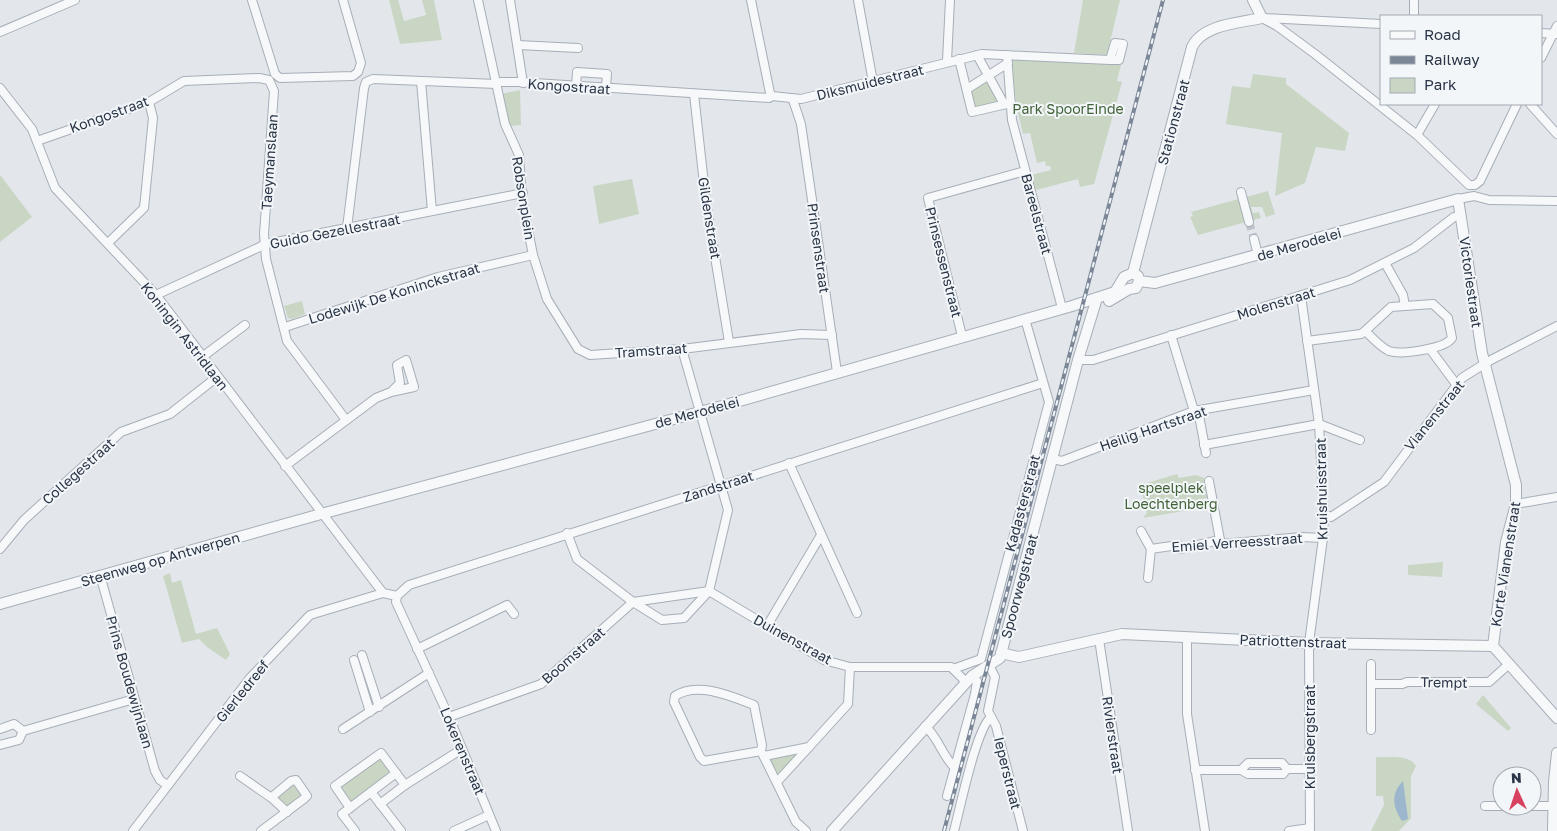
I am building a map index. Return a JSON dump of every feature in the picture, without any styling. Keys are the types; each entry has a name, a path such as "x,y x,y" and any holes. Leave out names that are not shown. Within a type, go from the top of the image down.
{"street":[{"path":"0,32 75,0"},
{"name":"Taeymanslaan","path":"252,0 274,91 264,234 266,258 287,341 346,420"},
{"name":"Kongostraat","path":"37,141 149,102 184,81 353,76 358,72 361,63 343,0"},
{"name":"Robsonplein","path":"478,0 508,134 519,155 533,255"},
{"path":"510,0 523,83"},
{"path":"751,0 772,96"},
{"path":"858,0 874,82"},
{"path":"947,62 950,0"},
{"path":"1253,0 1262,18 1277,26 1315,54 1417,135 1467,183 1475,185 1480,181 1517,105"},
{"path":"1414,0 1414,15"},
{"path":"1262,18 1380,24"},
{"name":"Stationstraat","path":"1136,277 1194,42 1200,36 1215,29 1262,18"},
{"path":"1542,56 1555,34 1557,26"},
{"path":"1542,33 1555,34"},
{"path":"518,45 578,48"},
{"path":"959,59 972,112 1008,103 987,76 977,55"},
{"name":"Diksmuidestraat","path":"793,100 874,82 977,55 1007,59 1024,56 1110,60"},
{"path":"967,89 987,76 1007,59"},
{"name":"Bareelstraat","path":"1007,59 1008,103 1012,120 1025,170 1067,307"},
{"path":"576,86 577,72 607,74 606,87"},
{"name":"Kongostraat","path":"347,228 366,82 373,79 606,87 641,91 682,91 694,94 763,98 772,96 793,100"},
{"path":"421,81 432,211"},
{"name":"Koningin Astridlaan","path":"0,88 32,129 55,188 156,295 321,514"},
{"name":"Gildenstraat","path":"694,94 698,146 730,342"},
{"name":"Prinsenstraat","path":"793,100 801,124 837,372"},
{"path":"108,243 144,208 153,118 149,102"},
{"path":"1417,135 1434,105"},
{"path":"1531,105 1557,134"},
{"name":"Prinsessenstraat","path":"962,336 928,198 1025,170"},
{"path":"1241,192 1249,222"},
{"name":"Guido Gezellestraat","path":"156,295 266,244 523,193"},
{"path":"1458,200 1474,196 1489,200 1557,201"},
{"name":"de Merodelei","path":"1099,302 1115,292 1127,274 1155,283 1458,200"},
{"name":"Victoriestraat","path":"1458,200 1485,365"},
{"name":"Molenstraat","path":"1078,360 1092,360 1350,280 1385,264 1419,245 1454,218 1461,215"},
{"path":"1254,239 1258,255"},
{"name":"Tramstraat","path":"533,255 547,299 578,349 590,355 682,349 801,334 832,335"},
{"name":"Lodewijk De Koninckstraat","path":"285,327 438,277 533,255"},
{"path":"1385,264 1404,294 1405,306"},
{"name":"de Merodelei","path":"321,514 699,411 1067,307 1121,296 1129,289 1136,288 1136,277"},
{"path":"1123,280 1124,286 1129,289"},
{"name":"Kruishuisstraat","path":"1301,296 1319,424 1324,514 1323,538 1309,643"},
{"name":"Spoorwegstraat","path":"832,831 969,679 997,661 1001,653 1078,360 1099,302"},
{"path":"1307,341 1361,334 1391,307 1433,304 1448,318 1452,338 1450,341 1430,349 1399,353 1391,351 1365,331"},
{"name":"Kadasterstraat","path":"953,669 981,659 1048,402 1025,319"},
{"path":"202,357 245,325"},
{"name":"Vianenstraat","path":"1324,514 1331,517 1380,486 1456,384 1501,354 1557,326"},
{"path":"1171,335 1196,410 1205,449 1319,424"},
{"path":"567,533 577,559 633,602 662,620 684,618 709,591 728,510 682,349"},
{"path":"1430,349 1456,384"},
{"name":"Korte Vianenstraat","path":"1485,365 1516,485 1516,504 1506,542 1493,646"},
{"name":"Collegestraat","path":"0,549 24,520 121,432 170,414 217,377"},
{"name":"Zandstraat","path":"397,596 409,585 567,533 1043,383"},
{"name":"Heilig Hartstraat","path":"1052,459 1062,461 1196,410 1314,390"},
{"path":"285,466 376,398 392,392"},
{"name":"Kruishuisstraat","path":"1319,424 1360,440"},
{"path":"790,463 857,613"},
{"path":"1210,481 1220,540"},
{"path":"1516,504 1557,497"},
{"path":"321,514 380,590 397,596"},
{"name":"Steenweg op Antwerpen","path":"0,604 321,514"},
{"name":"Emiel Verreesstraat","path":"1141,531 1151,549 1148,578"},
{"path":"767,626 821,535"},
{"name":"Emiel Verreesstraat","path":"1151,549 1178,545 1180,549 1220,540 1221,544 1302,537 1323,538"},
{"name":"Prins Boudewijnlaan","path":"100,575 154,770 160,780 168,785"},
{"name":"Gierledreef","path":"133,831 250,678 310,615 380,590"},
{"path":"633,602 709,591"},
{"name":"Duinenstraat","path":"709,591 824,660 850,667 953,669"},
{"name":"Lokerenstraat","path":"397,596 396,602 449,717 496,831"},
{"name":"Boomstraat","path":"449,717 541,684 633,602"},
{"path":"417,649 507,605 514,614"},
{"name":"Patriottenstraat","path":"1001,653 1019,657 1122,634 1309,643 1493,646"},
{"path":"1187,637 1187,714 1204,831"},
{"name":"Rivierstraat","path":"1099,639 1128,831"},
{"name":"Kruisbergstraat","path":"1309,643 1310,829"},
{"path":"1493,646 1557,718"},
{"path":"362,655 378,706"},
{"path":"354,660 370,712"},
{"path":"1371,730 1372,664"},
{"name":"Trempt","path":"1371,684 1489,682 1510,664"},
{"path":"954,831 982,731 985,723 991,717 988,706 995,677 989,665"},
{"path":"777,782 848,704 850,667"},
{"path":"947,796 977,681 969,679 953,669"},
{"path":"343,729 429,672"},
{"path":"806,831 796,822 762,754 757,711 754,706 719,691 681,692 675,696 674,702 700,757 704,761 762,754 809,747"},
{"path":"22,731 134,699"},
{"name":"Ieperstraat","path":"991,717 996,726 1023,831"},
{"path":"0,729 14,724 22,731"},
{"path":"925,726 934,735 949,763 955,768"},
{"path":"0,745 19,740 22,731"},
{"path":"380,804 405,785 462,749"},
{"path":"350,808 336,786 381,753 405,785"},
{"path":"1553,831 1557,753"},
{"path":"1195,770 1241,770 1248,774 1283,774 1287,770 1309,769"},
{"path":"354,831 342,814 396,773"},
{"path":"240,776 287,812"},
{"path":"261,831 307,796 298,781 291,781 276,793 272,799"},
{"path":"371,792 401,831"},
{"path":"1486,806 1492,806"},
{"path":"1542,806 1553,806"},
{"path":"454,831 489,815"},
{"path":"1289,831 1310,829"}],"green space":[{"path":"389,0 398,0 404,21 426,15 422,0 434,0 442,40 400,44"},
{"path":"1083,0 1120,0 1107,55 1074,53"},
{"name":"Park SpoorEinde","path":"1014,59 1121,65 1117,81 1122,82 1094,184 1080,187 1078,179 1036,190 1031,175 1051,170 1050,166 1046,166 1045,161 1037,163 1030,133 1023,134 1017,109 1011,63"},
{"path":"1253,74 1286,78 1286,84 1349,133 1345,151 1316,147 1305,183 1275,196 1282,133 1226,124 1232,86 1250,88"},
{"path":"986,80 1001,102 974,109 969,89"},
{"path":"520,90 521,125 509,126 501,94"},
{"path":"0,175 32,217 0,242"},
{"path":"632,179 639,214 599,224 593,186"},
{"path":"1268,191 1275,214 1266,217 1262,207 1251,207 1253,213 1259,212 1261,218 1198,235 1190,217 1193,216 1191,212"},
{"path":"302,301 305,314 292,319 288,318 284,306"},
{"name":"speelplek Loechtenberg","path":"1177,474 1179,478 1196,475 1204,478 1207,498 1200,499 1201,508 1143,518 1147,513 1140,485"},
{"path":"1443,562 1442,577 1408,575 1408,565"},
{"path":"170,573 172,583 181,580 196,634 217,628 230,654 226,660 199,639 182,643 163,576"},
{"path":"1483,695 1511,728 1508,731 1476,704"},
{"path":"804,751 777,781 766,758"},
{"path":"1376,757 1404,758 1413,762 1416,766 1411,776 1411,818 1399,831 1371,831 1384,805 1383,796 1376,796"},
{"path":"381,758 391,773 351,803 341,786"},
{"path":"291,781 308,794 287,812 273,796"}],"water":[{"path":"1403,781 1408,819 1402,821 1394,801 1396,791"}],"tunnel":[{"path":"1249,222 1254,239"}],"railway":[{"path":"944,831 1163,0"}]}
